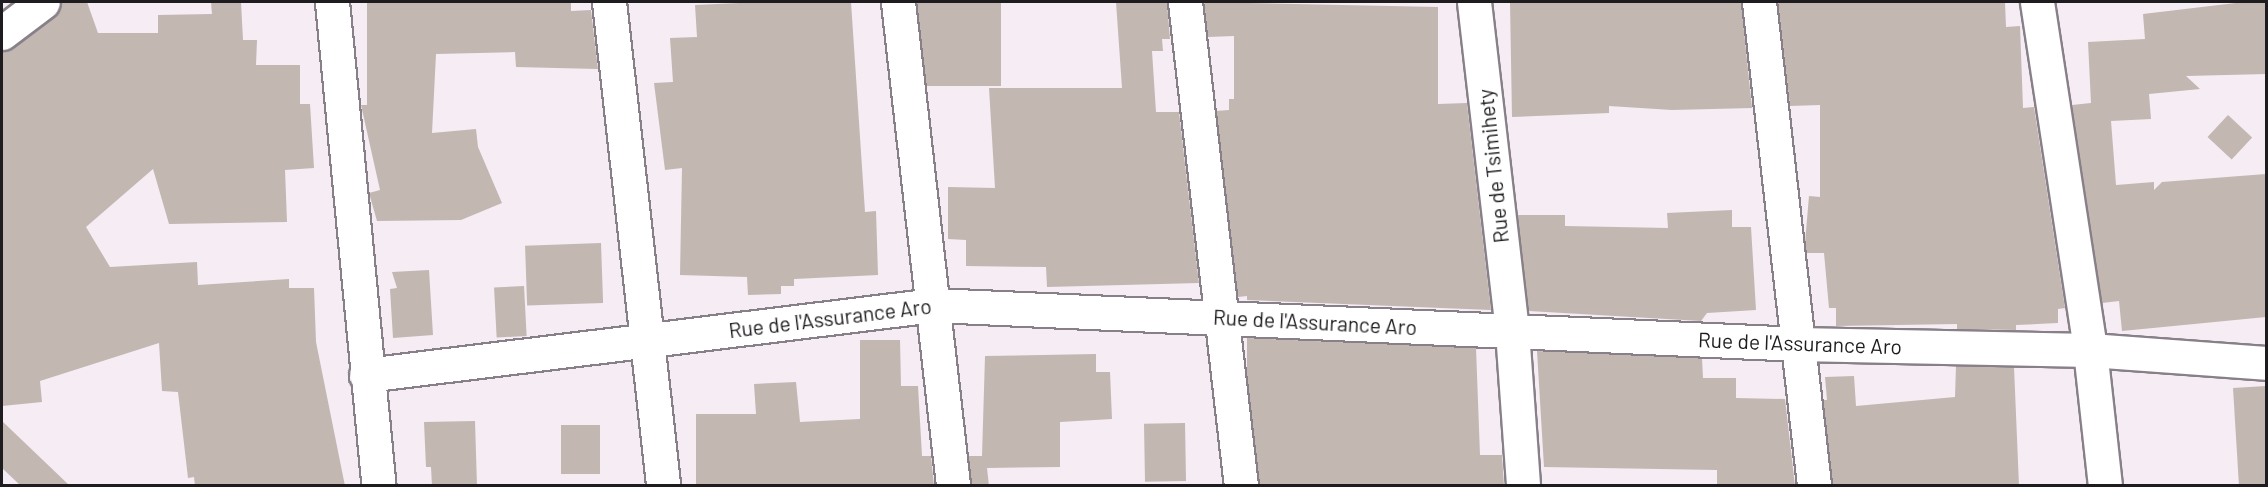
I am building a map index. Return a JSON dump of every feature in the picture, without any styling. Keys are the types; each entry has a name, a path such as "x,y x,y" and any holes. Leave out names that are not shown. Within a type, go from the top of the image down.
{"street":[{"path":"2,33 43,2"},
{"path":"332,2 366,375 379,486"},
{"path":"609,2 663,486"},
{"path":"898,2 953,486"},
{"path":"1185,2 1241,486"},
{"name":"Rue de Tsimihety","path":"1474,2 1512,331 1523,486"},
{"path":"1759,2 1814,486"},
{"path":"2037,2 2090,350 2105,486"},
{"name":"Rue de l'Assurance Aro","path":"366,375 934,305 1798,344 2090,350 2266,363"}],"building":[{"path":"61,2 87,2 98,33 158,33 158,15 212,14 211,2 241,2 243,40 257,40 256,65 300,65 300,104 310,104 314,168 285,170 287,222 169,224 153,169 86,227 110,267 197,262 198,285 289,279 289,288 314,288 316,342 345,486 195,486 194,477 188,478 178,392 162,391 159,343 40,381 42,402 2,406 2,51 13,48 54,17"},
{"path":"367,2 571,2 571,11 591,10 598,69 516,67 515,52 436,54 432,133 476,129 478,147 502,203 461,220 377,221 369,193 380,190 361,105 367,105"},
{"path":"851,2 865,212 876,211 878,275 794,279 794,286 781,286 781,294 748,295 747,277 680,275 682,168 665,170 654,83 673,82 670,38 697,37 695,5"},
{"path":"917,2 1001,2 1001,86 917,86"},
{"path":"1116,2 1167,2 1170,39 1162,39 1163,51 1152,51 1156,112 1179,112 1199,283 1047,287 1046,267 966,266 966,240 948,239 948,187 995,188 989,88 1122,88"},
{"path":"1204,2 1438,7 1438,104 1467,103 1491,310 1247,300 1247,296 1238,297 1216,111 1229,110 1229,99 1234,99 1234,36 1208,37"},
{"path":"1510,2 1741,2 1752,108 1672,110 1609,106 1609,113 1512,117"},
{"path":"1778,2 2005,2 2006,27 2020,26 2023,108 2034,107 2065,308 2058,309 2058,323 2016,325 2016,330 1957,329 1957,324 1836,326 1836,308 1829,308 1824,253 1806,253 1805,243 1809,196 1820,197 1820,105 1790,106"},
{"path":"2244,2 2266,2 2266,74 2186,76 2200,89 2149,94 2151,119 2111,121 2116,185 2154,182 2154,190 2162,182 2266,174 2266,317 2122,331 2119,301 2102,303 2072,105 2091,103 2088,42 2145,39 2143,14"},
{"path":"2228,115 2252,138 2232,159 2208,137"},
{"path":"1732,210 1732,227 1751,227 1756,310 1707,313 1701,321 1529,311 1517,215 1565,215 1565,226 1668,228 1667,213"},
{"path":"601,243 603,303 527,306 525,246"},
{"path":"429,270 433,335 393,338 390,289 397,288 392,272"},
{"path":"524,286 527,336 497,338 494,288"},
{"path":"1247,338 1476,348 1480,455 1502,455 1504,486 1259,486 1247,377"},
{"path":"860,340 900,340 901,386 918,386 922,456 931,456 934,486 696,486 696,414 756,414 754,384 796,382 800,422 860,419"},
{"path":"1537,351 1702,358 1703,378 1736,378 1736,398 1785,399 1795,486 1717,486 1717,470 1544,467"},
{"path":"1096,354 1096,372 1110,372 1112,419 1060,422 1060,467 987,468 989,486 971,486 968,456 982,456 985,356"},
{"path":"1956,366 2014,367 2019,486 1832,486 1823,400 1827,400 1825,377 1854,376 1856,406 1955,397"},
{"path":"2266,386 2266,486 2239,486 2233,388"},
{"path":"2,421 70,486 21,486 2,468"},
{"path":"475,421 477,486 432,486 431,467 426,467 424,422"},
{"path":"1185,423 1186,481 1145,482 1144,424"},
{"path":"561,425 600,425 600,474 561,474"}]}
